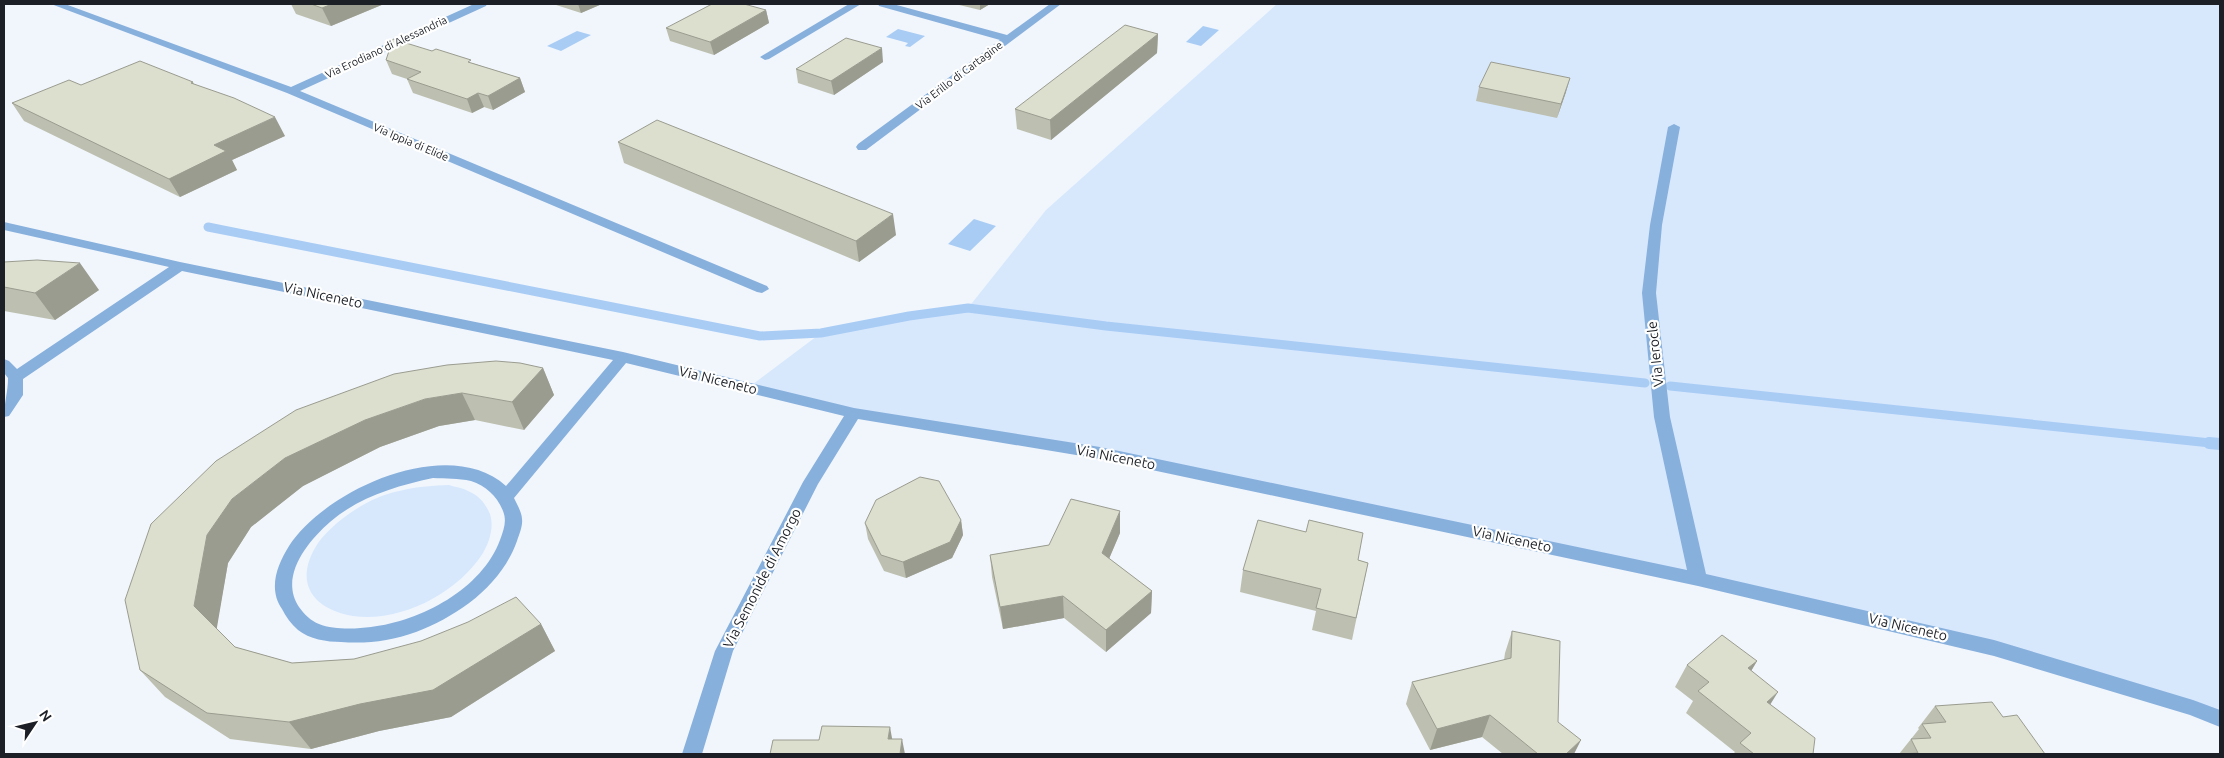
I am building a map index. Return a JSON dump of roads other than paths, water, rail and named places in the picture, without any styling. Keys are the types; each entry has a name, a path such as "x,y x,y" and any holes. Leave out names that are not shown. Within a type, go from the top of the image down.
{"street":[{"name":"Via Ippia di Elide","path":"56,4 291,91 762,289"},
{"name":"Via Erodiano di Alessandria","path":"291,91 482,4"},
{"path":"765,57 856,4"},
{"path":"883,4 1008,39"},
{"name":"Via Erillo di Cartagine","path":"862,147 1056,4"},
{"name":"Via Ierocle","path":"1674,127 1656,225 1649,293 1662,417 1698,579"},
{"name":"Via Niceneto","path":"4,226 180,266 623,357 854,413 1119,457 1698,579 1994,648 2193,708 2220,719"},
{"path":"16,377 180,266"},
{"path":"506,497 623,357"},
{"path":"4,364 16,377 15,395 4,412"},
{"name":"Via Semonide di Amorgo","path":"692,754 724,651 812,482 854,413"},
{"path":"434,472 464,474 489,482 506,497 514,519 508,547 489,576 458,602 419,623 376,635 337,636 306,626 287,606 282,583 290,557 308,532 321,520 334,509 366,491 400,478 434,472"}],"water":[{"path":"1203,26 1219,30 1201,46 1186,42"},
{"path":"898,29 925,36 910,47 905,46 908,43 886,37"},
{"path":"577,31 591,35 561,51 547,46"},
{"path":"974,219 996,226 970,251 948,244"}],"waterway":[{"path":"208,227 760,336 821,333 909,316 968,308 1106,326 1645,383"},
{"path":"1670,386 2220,444 2209,443"}]}
